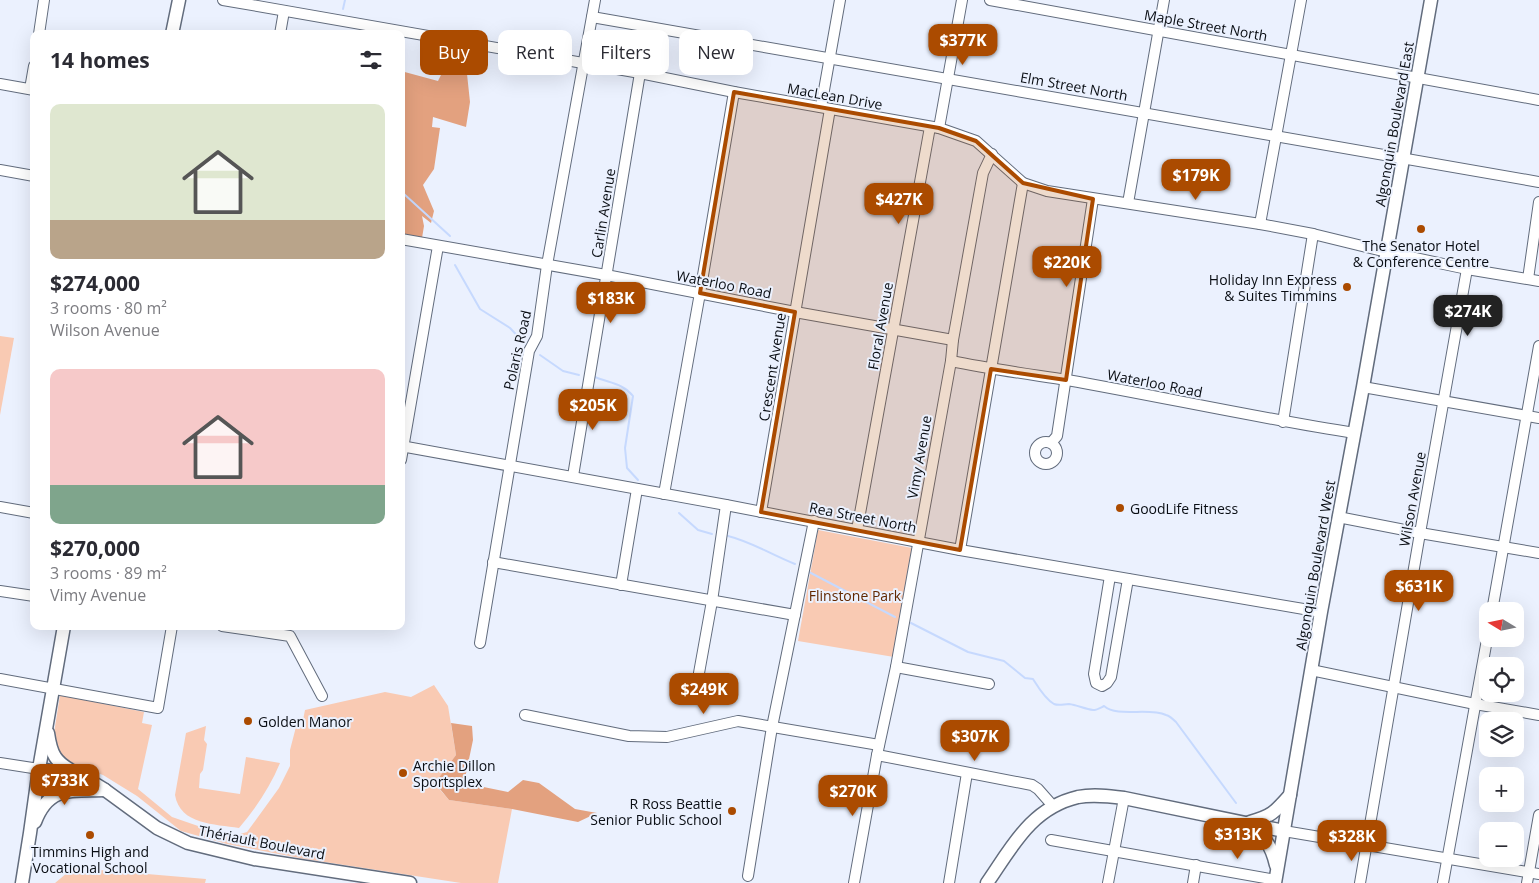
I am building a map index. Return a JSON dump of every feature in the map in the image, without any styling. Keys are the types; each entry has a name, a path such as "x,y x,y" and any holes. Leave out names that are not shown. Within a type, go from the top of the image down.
{"main road":[{"path":"173,30 178,0"},
{"name":"Algonquin Boulevard East","path":"1387,252 1431,0"},
{"name":"Algonquin Boulevard West","path":"1276,878 1321,612 1364,388 1387,252"},
{"path":"22,883 46,723 63,630"},
{"path":"46,723 54,758 62,766 82,776"},
{"name":"Thériault Boulevard","path":"39,769 82,776 105,790 157,828 188,843 254,859 410,883"},
{"path":"30,833 45,804 57,794 105,790"},
{"path":"987,883 1024,830 1037,816 1053,806 1078,797 1102,795 1124,798 1284,831"},
{"path":"1247,823 1266,818 1278,809 1290,795"},
{"path":"1247,823 1262,835 1272,850 1276,878"}],"street":[{"path":"40,30 44,0"},
{"name":"MacLean Drive","path":"224,0 394,30"},
{"name":"Polaris Road","path":"590,30 595,0"},
{"name":"Crescent Avenue","path":"761,512 795,312 826,108 830,58 840,0"},
{"name":"Floral Avenue","path":"857,530 893,329 934,128 948,78 962,0"},
{"name":"Maple Street North","path":"990,0 1539,100"},
{"path":"1128,203 1164,0"},
{"path":"1260,224 1301,0"},
{"path":"281,30 284,11"},
{"name":"Elm Street North","path":"592,17 1539,182"},
{"name":"MacLean Drive","path":"405,32 582,63"},
{"name":"Polaris Road","path":"480,643 529,351 537,336 547,265 582,74"},
{"name":"Carlin Avenue","path":"573,476 640,75"},
{"name":"MacLean Drive","path":"650,75 934,128"},
{"path":"0,84 30,89"},
{"path":"664,494 734,92"},
{"path":"934,128 976,141 1024,183 1047,191 1260,224 1467,269 1539,281"},
{"name":"Vimy Avenue","path":"854,883 878,750 896,667 983,173 992,154"},
{"path":"0,170 30,175"},
{"path":"960,550 1024,183"},
{"path":"1051,443 1057,436 1093,199"},
{"path":"1528,279 1539,202"},
{"path":"1283,422 1313,234"},
{"name":"Waterloo Road","path":"405,240 953,340"},
{"path":"405,429 438,246"},
{"name":"Wilson Avenue","path":"1360,883 1368,846 1393,687 1467,269"},
{"path":"1494,602 1539,346"},
{"name":"Waterloo Road","path":"951,361 991,370 1066,380 1283,422 1354,433"},
{"path":"1364,388 1539,418"},
{"name":"Rea Street North","path":"405,447 573,476 960,550 1321,612"},
{"path":"620,585 637,489"},
{"path":"699,672 712,601 726,505"},
{"path":"0,507 30,512"},
{"path":"1338,517 1539,553"},
{"path":"748,876 772,727 814,521"},
{"path":"493,562 796,615"},
{"path":"1110,576 1094,674 1096,683 1102,686 1108,683 1111,677 1128,579"},
{"path":"0,591 30,595"},
{"path":"0,679 158,708 171,630"},
{"path":"249,630 290,636 322,696"},
{"path":"1443,883 1485,648"},
{"path":"896,667 989,684"},
{"path":"1311,670 1475,704 1539,715"},
{"path":"525,715 629,736 667,737 738,721 878,750 967,773 1032,785 1053,806"},
{"path":"0,762 39,769"},
{"path":"949,883 967,773"},
{"path":"1108,883 1124,798"},
{"path":"1527,883 1534,873 1539,815"},
{"path":"1284,831 1534,873"},
{"path":"1051,840 1276,878"},
{"path":"1193,883 1196,865"}],"highlighted area":[{"path":"734,92 939,128 976,141 1023,183 1093,199 1066,380 991,369 960,550 761,512 795,312 700,293"}],"green space":[{"path":"0,336 14,338 0,415"},
{"name":"Flinstone Park","path":"818,530 912,548 894,657 798,641"},
{"path":"434,685 448,706 456,755 435,784 449,800 512,809 498,883 461,883 305,859 227,844 181,831 137,796 103,775 70,763 57,750 54,733 60,695 144,712 142,723 152,725 138,789 172,817 230,837 247,832 279,788 290,766 290,750 297,723 302,725 305,710 385,692 411,697"},
{"path":"206,726 204,740 207,744 203,770 200,774 199,788 240,794 246,757 280,763 262,797 239,828 210,824 191,818 178,805 175,795 186,733"},
{"path":"74,867 206,879 205,883 55,883 71,872"}],"shaded area":[{"path":"405,72 438,81 441,75 467,75 470,102 466,127 433,117 432,127 440,128 434,169 423,185 434,211 431,223 422,216 424,226 422,238 405,235"},
{"path":"451,723 472,726 473,740 464,783 508,792 523,780 539,783 575,809 597,813 578,822 512,809 449,800 435,783 456,755"}],"waterway":[{"path":"343,9 345,0"},
{"path":"405,195 450,236"},
{"path":"455,265 480,309 510,328 525,344"},
{"path":"540,355 563,371 579,375"},
{"path":"595,377 625,388 633,396 625,448 627,468 638,480"},
{"path":"679,513 698,530 712,534"},
{"path":"728,536 795,564"},
{"path":"809,572 895,617"},
{"path":"911,623 968,652 1004,661 1025,678 1033,679 1039,689 1054,704 1069,704 1093,710 1104,706 1110,710 1151,712 1169,716 1176,722 1236,803"}],"place":[{"name":"The Senator Hotel & Conference Centre","path":"1421,229"},
{"name":"Holiday Inn Express & Suites Timmins","path":"1347,287"},
{"name":"GoodLife Fitness","path":"1120,508"},
{"name":"Golden Manor","path":"248,721"},
{"name":"Archie Dillon Sportsplex","path":"403,773"},
{"name":"R Ross Beattie Senior Public School","path":"732,811"},
{"name":"Timmins High and Vocational School","path":"90,835"}]}
